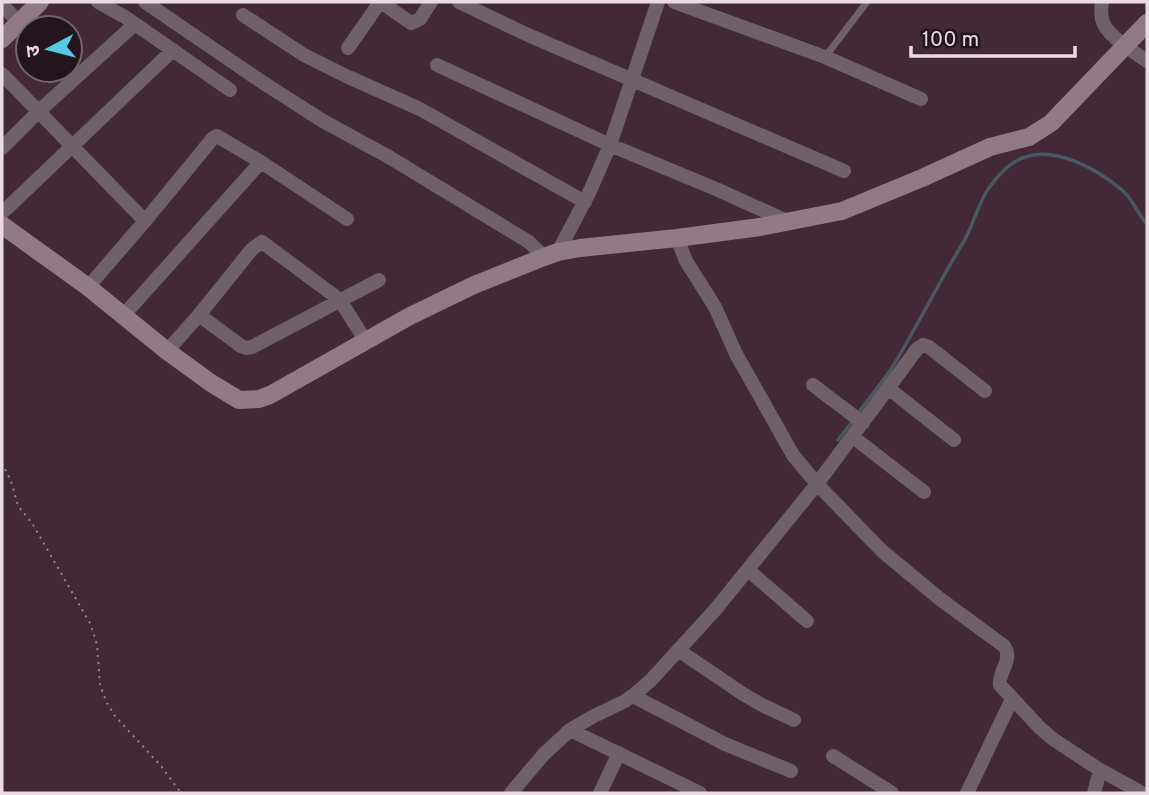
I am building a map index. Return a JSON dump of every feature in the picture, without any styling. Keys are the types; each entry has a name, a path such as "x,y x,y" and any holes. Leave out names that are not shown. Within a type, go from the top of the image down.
{"street":[{"path":"98,2 135,24 230,90"},
{"path":"145,2 323,121 389,157 551,255"},
{"path":"348,48 380,2 411,23 420,19 431,2"},
{"path":"459,2 528,35 844,171"},
{"path":"551,255 584,202 610,145 658,2"},
{"path":"674,2 825,57 921,99"},
{"path":"1102,2 1102,20 1105,27 1147,61"},
{"path":"2,4 14,17"},
{"path":"243,15 304,55 420,109 584,202"},
{"path":"2,225 88,287 211,383 239,400 259,399 451,296 551,255 580,248 677,239 842,211 979,151 1029,137 1051,123 1147,23"},
{"path":"2,148 135,24"},
{"path":"2,213 173,50"},
{"path":"437,65 610,145 789,222"},
{"path":"2,74 145,221"},
{"path":"88,287 215,136 220,136 347,219"},
{"path":"124,316 261,162"},
{"path":"677,239 686,261 715,307 736,354 772,420 793,455 817,484 909,576 1008,650 1008,659 999,682 1040,728 1100,770 1142,793"},
{"path":"167,351 252,249 262,242 341,300 365,340"},
{"path":"199,315 241,346 252,347 379,280"},
{"path":"511,793 544,754 570,730 633,696 715,610 853,437 858,419 888,388 917,349 925,345 985,391"},
{"path":"813,385 858,419"},
{"path":"888,388 954,440"},
{"path":"853,437 925,492"},
{"path":"748,570 807,621"},
{"path":"678,650 743,694 794,720"},
{"path":"633,696 725,744 791,771"},
{"path":"967,793 1012,699"},
{"path":"570,730 700,793"},
{"path":"600,793 618,753"},
{"path":"833,756 892,793"},
{"path":"1094,793 1100,770"}],"lane":[{"path":"825,57 867,2"}],"path":[{"path":"2,463 18,506 32,523 91,625 100,685 107,703 181,793"}],"waterway":[{"path":"858,413 902,351 967,234 985,194 1000,174 1014,162 1037,154 1050,155 1063,157 1089,168 1122,190 1147,224"},
{"path":"838,440 854,419"}]}
